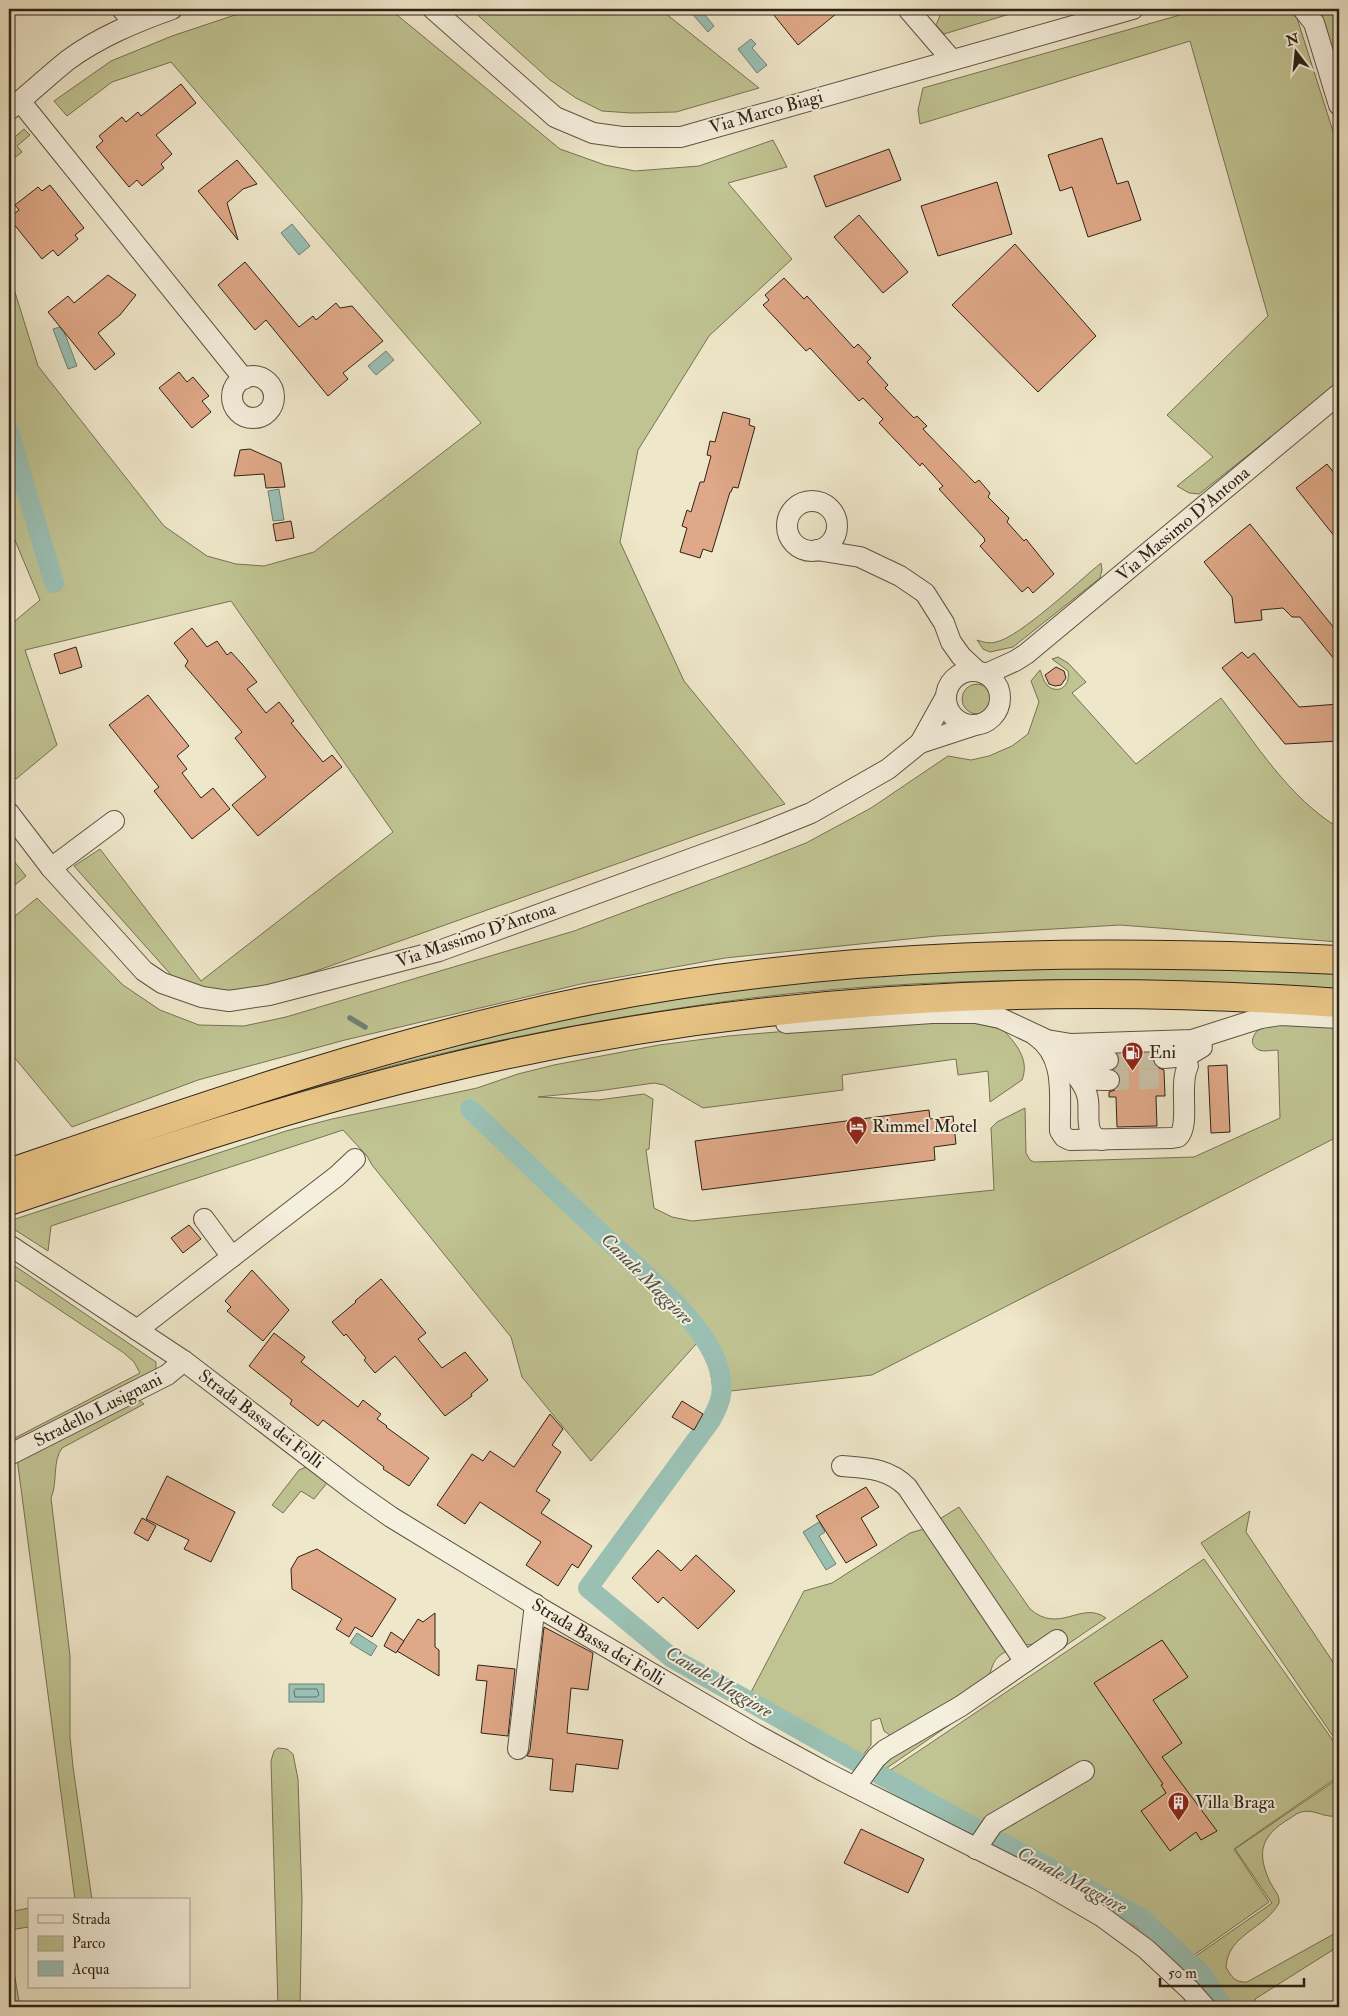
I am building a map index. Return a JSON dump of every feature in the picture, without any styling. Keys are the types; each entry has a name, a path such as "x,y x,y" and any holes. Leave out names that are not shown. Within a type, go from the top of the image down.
{"highway":[{"path":"9,1173 206,1104 365,1056 494,1022 590,1001 674,986 832,966 994,956 1148,954 1339,960"},
{"path":"9,1201 246,1123 377,1086 504,1055 650,1028 831,1005 964,996 1146,994 1267,998 1339,1003"}],"street":[{"path":"172,9 128,16 103,39 69,60 14,106 244,379"},
{"name":"Via Marco Biagi","path":"433,9 555,117 593,133 622,137 681,137 1133,9"},
{"path":"908,9 951,59"},
{"path":"1311,13 1339,105"},
{"name":"Via Massimo D'Antona","path":"920,743 959,674 981,672 1015,661 1026,654 1339,394"},
{"path":"860,557 844,540 837,528 833,513 828,506 821,502 804,502 791,512 788,529 790,537 802,548 860,557 900,576 925,593 944,623 951,642 961,656 992,679 997,686 999,703"},
{"path":"817,550 831,542 837,528"},
{"path":"951,642 952,670 947,707 952,715 966,724 975,725"},
{"name":"Via Massimo D'Antona","path":"9,813 51,868 144,971 162,983 202,997 230,1001 269,995 439,951 759,834 811,813 888,769 920,743 975,725 990,718 996,711 1026,654"},
{"path":"51,868 114,820"},
{"path":"650,1028 698,1023 743,1025 964,1012 1000,1018 1054,1043 1071,1044 1181,1041 1204,1038 1261,1018 1280,1015 1339,1018"},
{"path":"1164,1058 1187,1056 1228,1029"},
{"path":"1036,1036 1066,1056 1078,1060 1108,1060"},
{"path":"1036,1036 1048,1047 1056,1065 1062,1134 1070,1140 1172,1138 1180,1134 1183,1128 1183,1081 1188,1066"},
{"path":"1164,1079 1177,1076 1188,1066 1202,1047"},
{"path":"1057,1051 1072,1069 1088,1095 1089,1131 1095,1138 1102,1140"},
{"path":"1072,1069 1083,1078 1109,1080"},
{"path":"138,1330 337,1176 355,1159"},
{"path":"204,1219 232,1257"},
{"name":"Strada Bassa dei Folli","path":"9,1245 184,1361 385,1512 703,1704 864,1775 982,1839 1052,1888 1118,1926 1160,1962 1205,2007"},
{"name":"Stradello Lusignani","path":"9,1454 167,1376 184,1361"},
{"path":"842,1466 885,1472 892,1475 906,1487 1025,1662"},
{"path":"518,1749 535,1604"},
{"path":"864,1775 880,1754 890,1747 961,1706 1057,1640"},
{"path":"982,1839 1084,1771"}],"green space":[{"path":"253,9 341,9 357,12 391,10 560,149 605,165 635,171 699,166 773,140 787,167 728,183 792,259 709,336 638,450 620,542 684,681 785,804 268,988 216,993 173,977 74,866 100,849 201,981 393,832 231,601 25,650 57,745 16,779 9,770 9,626 40,600 9,526 9,273 38,366 164,526 207,556 236,564 264,566 314,552 481,423 171,62 112,82 67,116 54,101 111,61 172,36"},
{"path":"471,9 660,9 759,88 676,112 631,113 602,111 576,98 550,80"},
{"path":"943,9 1026,9 944,34 936,25"},
{"path":"1201,9 1286,9 1297,18 1339,150 1339,383 1199,494 1189,493 1177,486 1213,457 1167,415 1268,316 1190,41 920,124 918,110 923,88"},
{"path":"1323,9 1339,9 1339,82 1321,22"},
{"path":"24,129 30,135 17,146 22,152 9,162 9,142"},
{"path":"1101,563 1100,578 1013,647 990,652 983,649 977,640 994,643 1019,630 1034,620"},
{"path":"1058,657 1068,663 1086,682 1072,693 1136,764 1221,698 1289,786 1304,802 1339,828 1339,942 1120,925 937,936 725,958 581,984 345,1040 198,1080 72,1127 9,1051 9,921 37,898 123,985 160,1010 199,1025 244,1026 286,1017 574,931 806,843 871,808 948,756 971,760 989,756 1012,746 1028,734 1039,702 1031,681 1040,670 1044,682 1051,688 1059,689 1065,685 1068,671 1052,659"},
{"path":"977,684 988,688 992,699 988,710 977,714 966,710 962,699 966,688"},
{"path":"9,855 26,876 9,890"},
{"path":"1065,965 1339,972 1339,991 1255,985 1086,980 918,984 834,989 750,998 599,1021 463,1049 365,1073 158,1133 290,1089 521,1027 672,998 826,978"},
{"path":"949,1018 1002,1029 1017,1046 1023,1059 1024,1073 1022,1080 990,1102 988,1071 958,1075 956,1059 842,1075 843,1090 703,1108 664,1085 654,1083 538,1097 598,1100 644,1094 653,1099 649,1149 646,1150 654,1208 672,1217 692,1221 994,1190 991,1128 997,1122 1025,1108 1026,1153 1030,1160 1034,1162 1194,1157 1280,1118 1278,1050 1259,1050 1252,1041 1258,1031 1264,1026 1269,1025 1339,1024 1339,1136 872,1375 713,1393 709,1366 697,1343 591,1461 522,1377 511,1337 372,1165 367,1156 343,1130 51,1226 48,1251 9,1226 9,1221 286,1131 332,1119 477,1088 518,1074 554,1065 659,1045 728,1036"},
{"path":"9,1262 156,1362 156,1372 9,1448 9,1441 140,1373 134,1362 124,1353 9,1276"},
{"path":"135,1397 144,1404 62,1448 57,1459 51,1498 70,1656 70,1737 73,1767 92,1898 75,1898 17,1458"},
{"path":"306,1467 327,1483 314,1499 301,1491 283,1513 272,1505 299,1470"},
{"path":"959,1507 1030,1609 1041,1616 1051,1619 1061,1619 1088,1613 1106,1618 1065,1646 1058,1636 1040,1644 1021,1645 938,1520"},
{"path":"1250,1511 1246,1532 1339,1671 1339,1745 1201,1543"},
{"path":"927,1528 1007,1651 996,1659 988,1678 894,1738 884,1731 880,1718 871,1721 871,1745 863,1755 749,1696 804,1591 832,1583 910,1533"},
{"path":"1204,1559 1339,1749 1339,1776 1234,1849 1269,1902 1180,1965 1149,1938 1109,1908 1071,1886 991,1846 996,1832 886,1773"},
{"path":"987,1699 871,1779 879,1764"},
{"path":"278,1748 287,1749 293,1754 298,1779 302,1900 300,2007 278,2007 271,1761 274,1751"},
{"path":"1339,1778 1339,1815 1330,1816 1311,1811 1301,1812 1276,1828 1265,1842 1263,1856 1266,1873 1278,1895 1279,1903 1273,1912 1233,1947 1228,1956 1226,1967 1234,1979 1247,1982 1332,1935 1339,1933 1339,1946 1255,1999 1258,2007 1217,2007 1180,1967 1272,1903 1235,1849"},
{"path":"28,1908 28,1927 9,1930 9,1912"},
{"path":"9,1966 13,1966 20,2007 9,2007"}],"water":[{"path":"688,9 700,9 714,26 708,32"},
{"path":"751,39 756,44 752,48 767,65 757,73 738,49"},
{"path":"292,224 310,246 299,255 281,233"},
{"path":"60,327 65,334 77,366 68,369 53,329"},
{"path":"386,351 394,360 376,375 368,366"},
{"path":"279,489 284,520 273,521 268,491"},
{"path":"819,1522 825,1532 819,1536 836,1564 826,1570 803,1532"},
{"path":"357,1633 377,1646 371,1656 350,1643"},
{"path":"289,1684 324,1684 324,1702 289,1702"}],"building":[{"path":"769,9 842,9 798,45"},
{"path":"181,84 196,103 156,135 172,154 161,164 164,168 142,186 137,180 129,187 96,147 103,141 99,136 122,117 126,122 138,112 141,116"},
{"path":"1102,138 1117,184 1128,181 1141,220 1088,237 1072,187 1060,191 1048,155"},
{"path":"889,149 901,180 826,207 814,176"},
{"path":"237,160 257,184 243,189 227,203 238,240 198,191"},
{"path":"997,182 1012,234 938,256 921,206"},
{"path":"50,185 84,228 75,235 78,239 58,256 53,250 42,259 9,218 19,210 15,205 38,187 42,191"},
{"path":"859,215 908,272 883,293 834,237"},
{"path":"1015,244 1096,336 1038,392 952,305"},
{"path":"245,262 299,327 313,316 316,320 336,303 340,308 352,306 383,341 343,373 348,379 328,396 266,320 255,330 218,285"},
{"path":"108,275 136,295 120,315 98,333 115,354 95,370 48,312 68,296 74,303"},
{"path":"784,278 804,299 807,296 854,348 858,344 871,358 867,362 888,385 885,388 914,418 917,416 927,426 923,429 975,483 979,480 990,493 988,497 1009,518 1007,522 1024,541 1026,539 1054,574 1033,593 1028,587 1022,592 980,546 985,541 984,538 939,489 943,486 922,463 920,466 879,423 883,419 863,398 859,401 810,348 806,351 763,305 769,300 765,295"},
{"path":"179,372 187,382 193,377 209,396 202,401 211,412 192,428 159,388"},
{"path":"723,412 750,419 749,425 755,427 738,488 733,487 730,492 712,552 703,549 700,558 680,552 687,528 682,526 687,510 691,512 700,482 704,482 711,456 707,455 710,441 715,442"},
{"path":"250,449 281,463 285,487 266,488 264,474 234,476 240,450"},
{"path":"1327,464 1339,479 1339,542 1296,488"},
{"path":"291,521 294,538 276,541 273,524"},
{"path":"1250,524 1339,634 1339,665 1300,617 1292,617 1283,608 1261,610 1262,620 1235,623 1232,597 1204,562"},
{"path":"192,628 207,647 217,641 227,655 231,652 242,664 257,682 247,689 266,713 279,702 294,721 291,723 323,762 332,755 342,767 258,836 232,805 266,777 235,738 242,732 185,666 188,661 174,643"},
{"path":"76,647 82,667 60,674 54,654"},
{"path":"1242,652 1248,658 1254,653 1299,707 1339,704 1339,741 1285,744 1222,668"},
{"path":"1056,667 1064,671 1066,678 1061,685 1055,686 1049,684 1045,675"},
{"path":"148,695 189,746 177,756 187,769 182,773 201,798 213,788 230,809 192,839 154,791 159,787 109,725"},
{"path":"1153,1053 1152,1059 1154,1064 1164,1070 1165,1096 1156,1096 1157,1126 1117,1127 1116,1097 1109,1097 1109,1092 1115,1090 1121,1081 1120,1075 1115,1070 1120,1060 1118,1054"},
{"path":"1227,1065 1230,1132 1211,1133 1208,1066"},
{"path":"929,1110 930,1119 953,1116 956,1144 934,1147 935,1160 702,1190 695,1141"},
{"path":"189,1225 201,1239 183,1253 171,1238"},
{"path":"252,1270 289,1310 263,1341 227,1311 231,1307 225,1301"},
{"path":"381,1279 426,1333 418,1339 442,1368 465,1352 488,1380 471,1394 472,1396 445,1416 395,1356 375,1373 364,1360 366,1358 346,1334 344,1336 332,1322"},
{"path":"274,1333 305,1357 301,1362 358,1407 363,1400 381,1414 377,1419 386,1427 429,1458 409,1486 383,1469 384,1467 323,1420 318,1426 290,1404 292,1400 249,1366"},
{"path":"682,1401 703,1414 694,1430 672,1417"},
{"path":"550,1414 563,1429 552,1445 561,1452 536,1491 550,1500 541,1513 592,1546 578,1568 572,1564 558,1586 526,1565 541,1542 480,1502 465,1524 437,1505 472,1454 483,1461 490,1451 514,1467"},
{"path":"167,1476 235,1512 211,1562 184,1549 189,1540 146,1519"},
{"path":"866,1487 879,1507 861,1518 877,1545 846,1563 816,1516"},
{"path":"142,1518 156,1526 148,1541 134,1533"},
{"path":"317,1549 396,1599 372,1637 355,1627 349,1637 336,1629 342,1619 292,1589 291,1569 298,1557"},
{"path":"658,1550 681,1571 696,1555 735,1591 698,1629 663,1597 658,1603 632,1578"},
{"path":"435,1613 435,1647 439,1650 439,1676 397,1651 418,1619 423,1622"},
{"path":"544,1627 593,1653 588,1690 571,1688 567,1733 623,1740 618,1769 576,1764 573,1792 550,1790 553,1759 527,1756 530,1750"},
{"path":"391,1632 404,1641 396,1653 384,1646"},
{"path":"1162,1640 1188,1677 1153,1700 1182,1743 1162,1757 1217,1831 1201,1840 1196,1832 1170,1851 1141,1811 1166,1793 1161,1785 1163,1784 1094,1683"},
{"path":"478,1665 515,1669 508,1736 481,1733 487,1681 476,1680"},
{"path":"861,1829 924,1859 908,1893 844,1863"}],"waterway":[{"path":"9,432 54,583"},
{"path":"350,1018 365,1027"},
{"name":"Canale Maggiore","path":"470,1109 670,1298 699,1332 710,1349 720,1374 722,1388 720,1400 711,1420 588,1588 672,1658 971,1826 1140,1917 1203,1975 1222,2007"}],"tunnel":[{"path":"1108,1060 1164,1058"},
{"path":"1109,1080 1164,1079"}],"place":[{"name":"Eni","path":"1133,1071"},
{"name":"Rimmel Motel","path":"856,1145"},
{"name":"Villa Braga","path":"1179,1821"}]}
